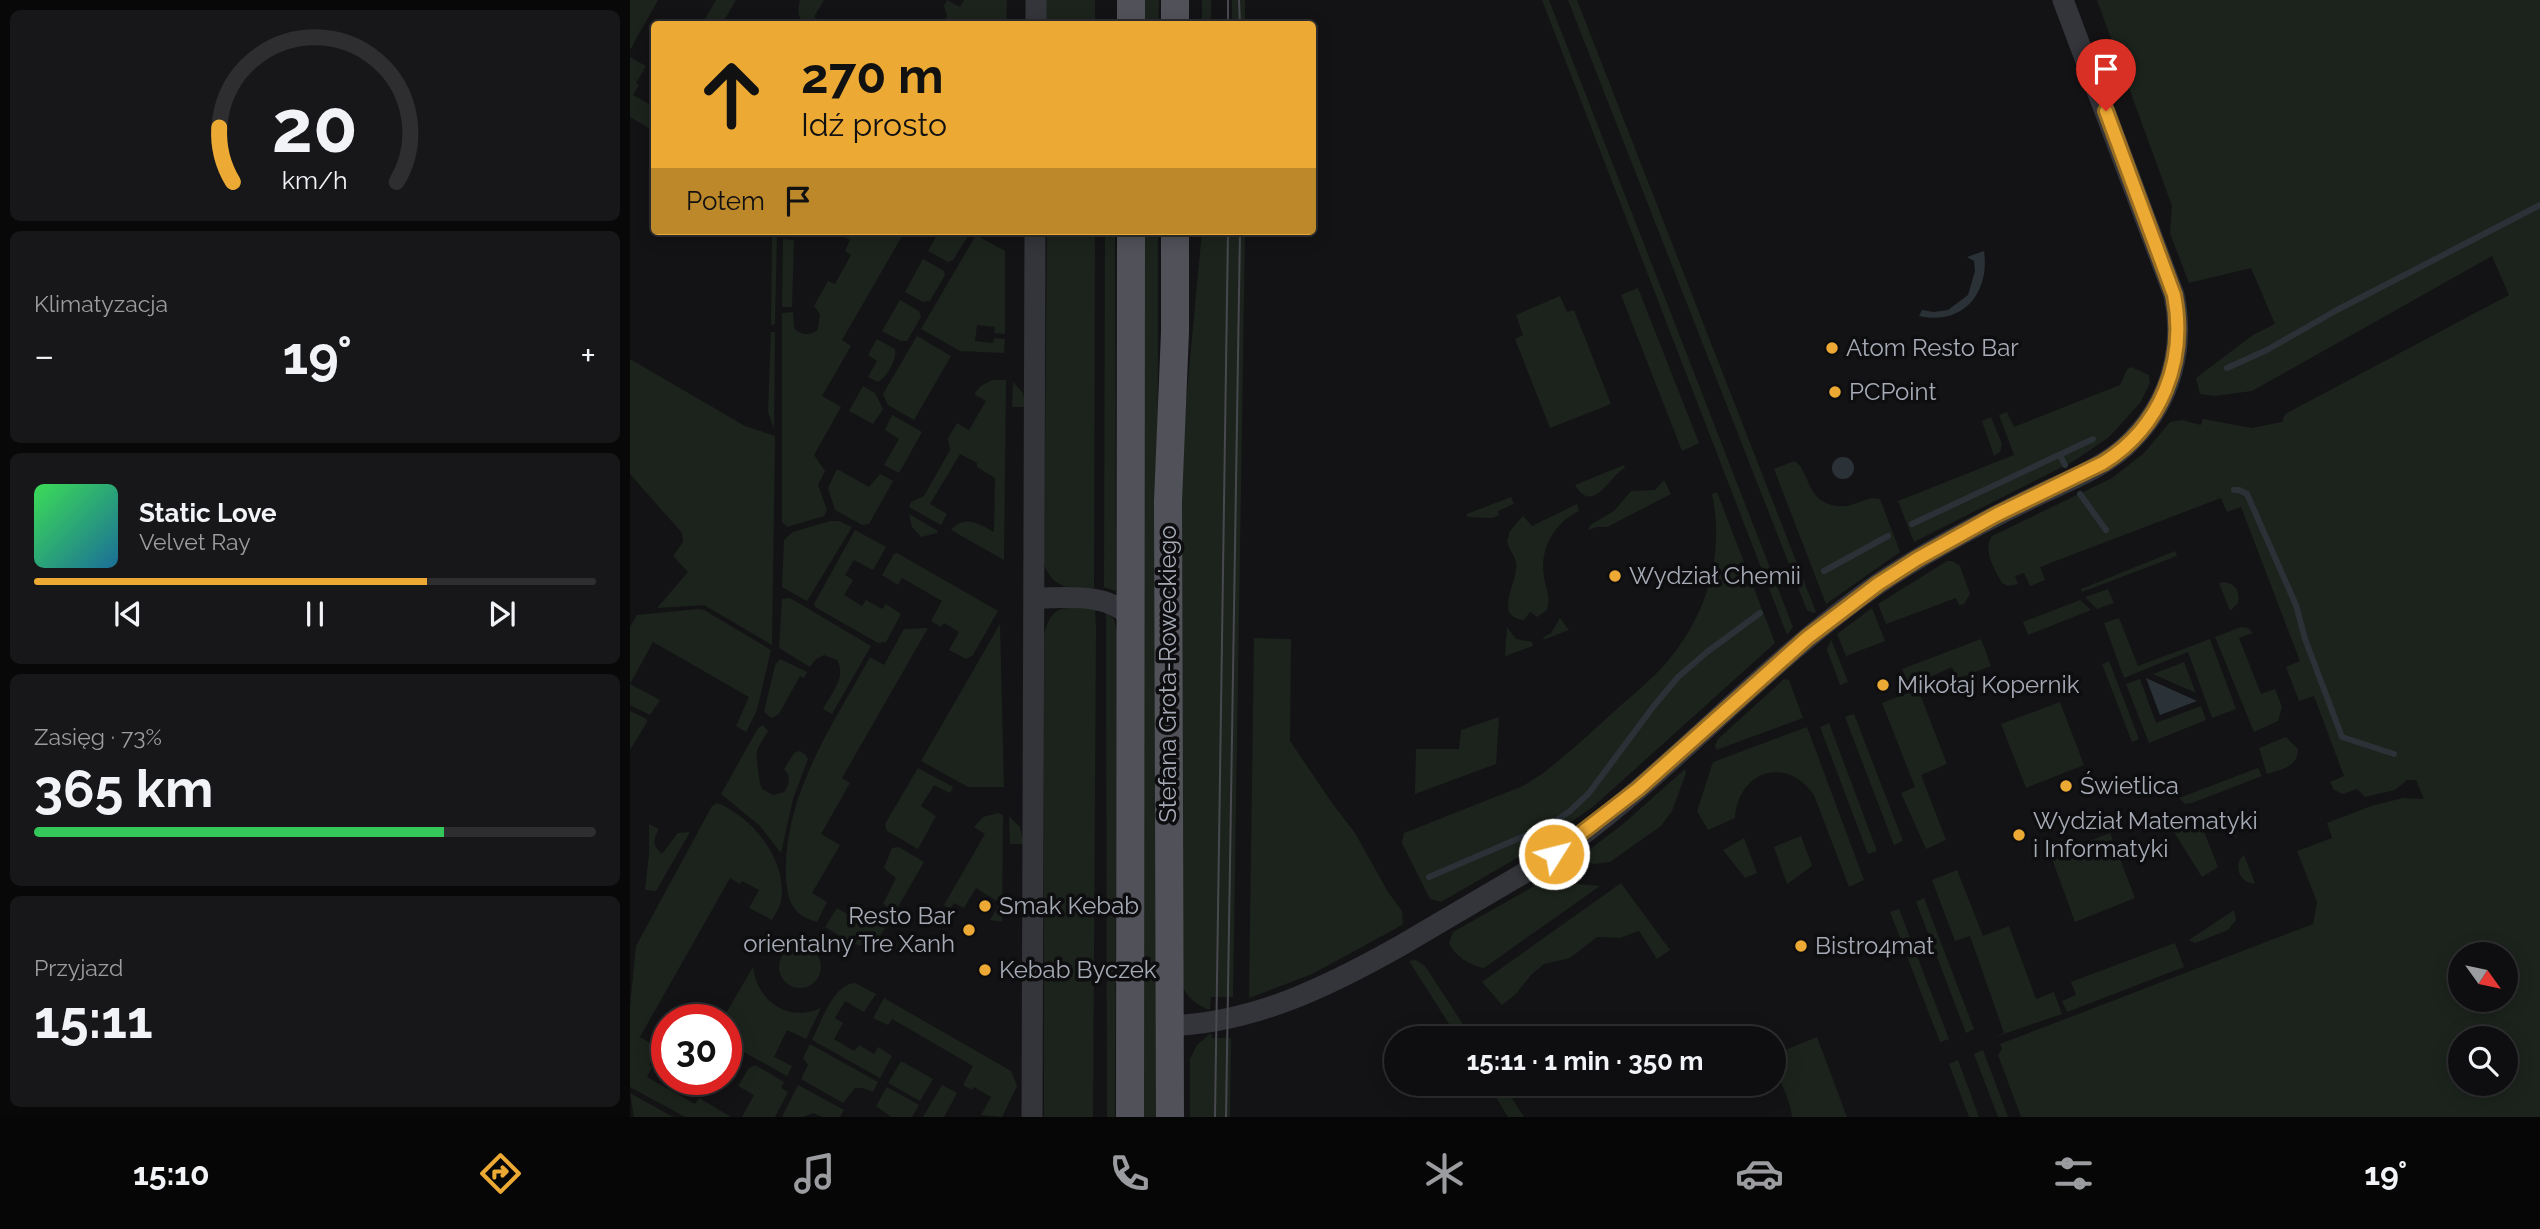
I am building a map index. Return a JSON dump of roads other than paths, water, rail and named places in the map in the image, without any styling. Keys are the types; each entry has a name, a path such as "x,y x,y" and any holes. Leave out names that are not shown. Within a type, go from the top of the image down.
{"main road":[{"path":"1131,0 1131,21"},
{"path":"1175,0 1175,21"},
{"name":"Stefana Grota-Roweckiego","path":"1130,1117 1131,235"},
{"name":"Stefana Grota-Roweckiego","path":"1170,1117 1168,501 1175,332 1175,235"}],"street":[{"path":"1036,0 1036,21"},
{"path":"1168,1026 1241,1017 1314,991 1420,934 1568,846 1638,789 1793,650 1878,584 1963,533 2118,453 2144,427 2165,394 2176,355 2179,331 2174,295 2063,0"},
{"path":"1032,1117 1035,235"},
{"path":"1034,598 1100,599 1116,605 1130,616"}],"waterway":[{"path":"2227,368 2267,350 2337,310 2540,205"},
{"path":"1912,524 2093,439"},
{"path":"2060,455 2065,465"},
{"path":"2234,490 2247,494 2296,605 2305,639 2342,737 2394,754"},
{"path":"2080,494 2106,530"},
{"path":"1824,571 1888,536"},
{"path":"1429,877 1550,825 1570,811 1589,793 1678,677 1760,613"}],"tram line":[{"path":"1228,0 1228,21"},
{"path":"1239,0 1240,21"},
{"path":"1215,1117 1228,235"},
{"path":"1226,1117 1240,235"}],"place":[{"name":"Atom Resto Bar","path":"1832,348"},
{"name":"PCPoint","path":"1835,392"},
{"name":"Wydział Chemii","path":"1615,576"},
{"name":"Mikołaj Kopernik","path":"1883,685"},
{"name":"Świetlica","path":"2066,786"},
{"name":"Wydział Matematyki i Informatyki","path":"2019,835"},
{"name":"Smak Kebab","path":"985,906"},
{"name":"Resto Bar orientalny Tre Xanh","path":"969,930"},
{"name":"Bistro4mat","path":"1801,946"},
{"name":"Kebab Byczek","path":"985,970"}]}
